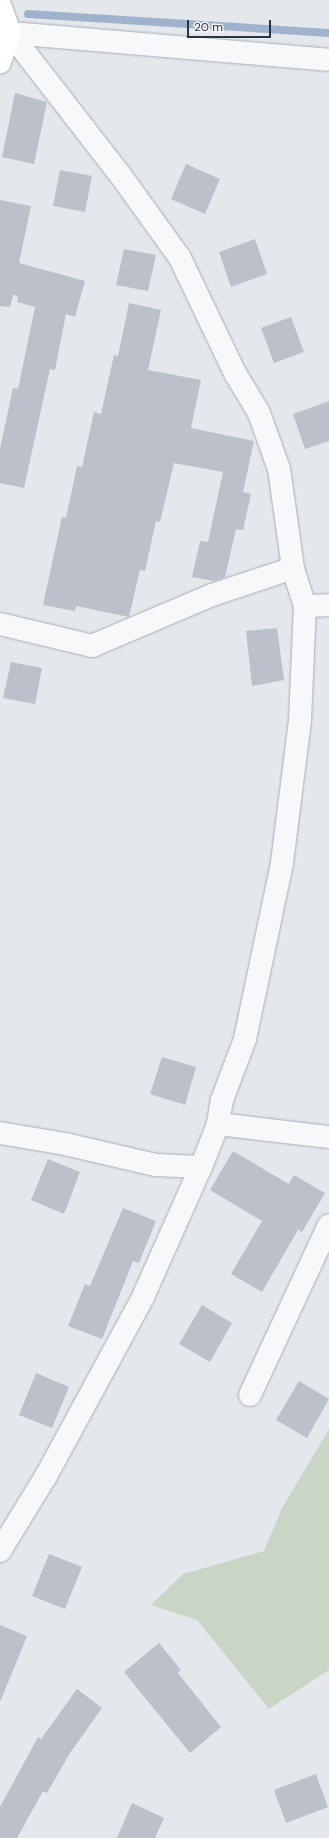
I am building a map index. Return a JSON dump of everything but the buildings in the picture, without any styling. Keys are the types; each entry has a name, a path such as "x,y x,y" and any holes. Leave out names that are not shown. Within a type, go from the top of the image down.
{"street":[{"path":"0,5 10,33 121,176 180,258 235,373 261,420 279,470 293,568 305,606 300,720 282,863 245,1039 222,1100 218,1124 202,1167 143,1297 46,1476 0,1551"},
{"path":"10,33 329,60"},
{"path":"0,62 10,33"},
{"path":"0,624 92,646 212,595 293,568"},
{"path":"305,606 329,605"},
{"path":"218,1124 329,1137"},
{"path":"0,1133 65,1144 156,1165 202,1167"},
{"path":"250,1395 329,1225"}],"green space":[{"path":"329,1429 329,1670 269,1709 197,1620 151,1605 183,1574 264,1551 282,1508"}],"waterway":[{"path":"28,14 329,33"}]}
